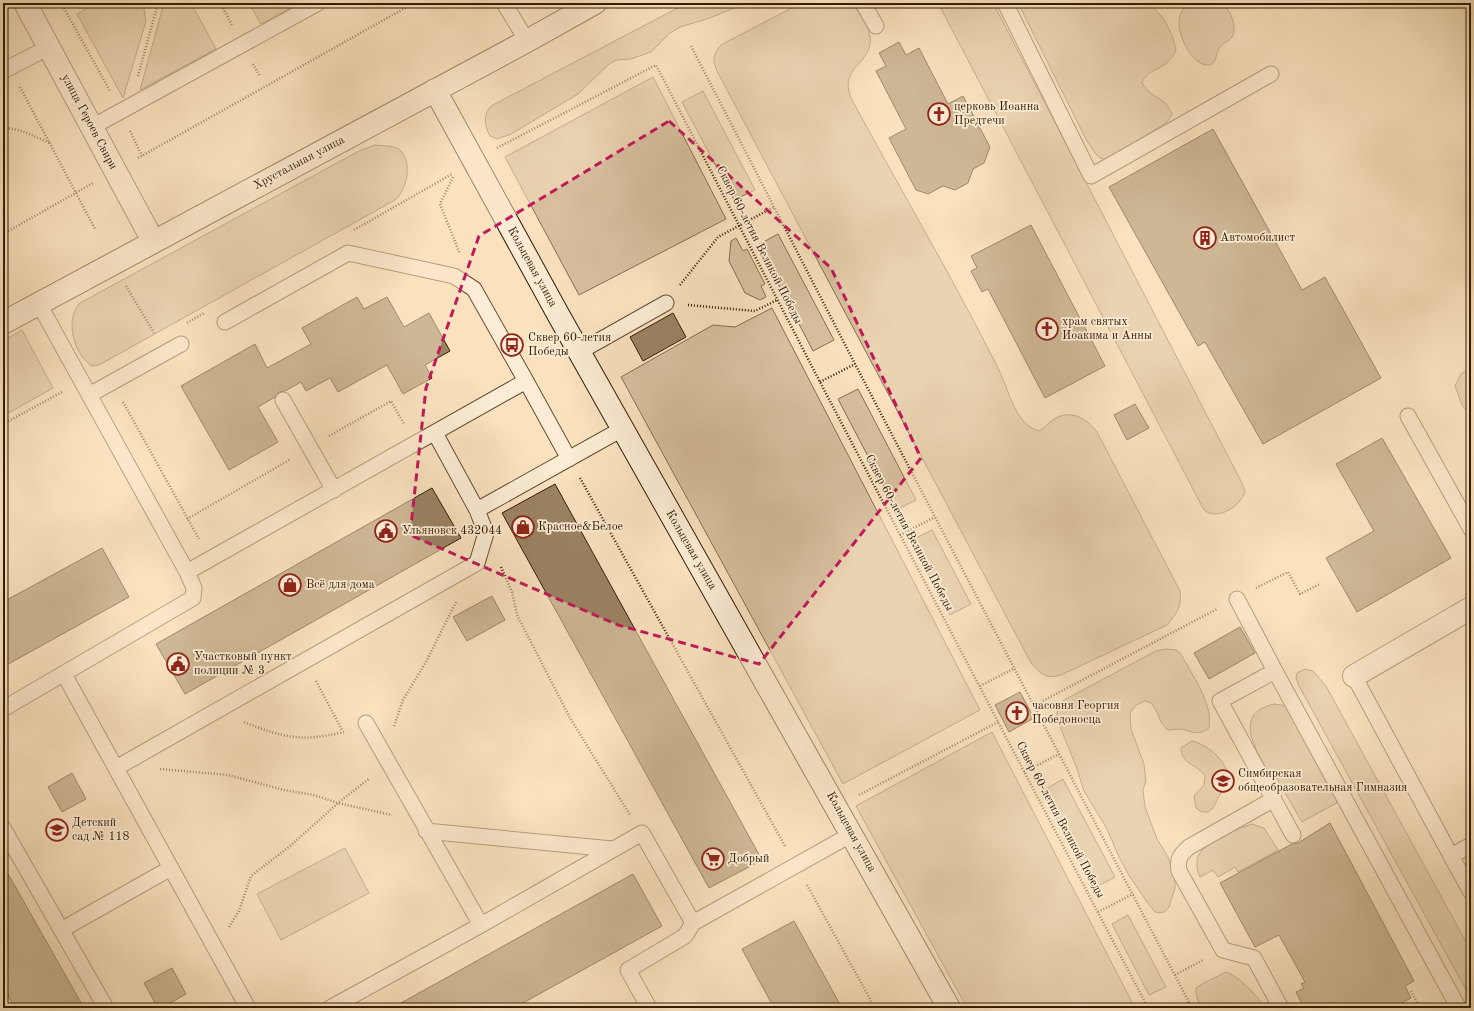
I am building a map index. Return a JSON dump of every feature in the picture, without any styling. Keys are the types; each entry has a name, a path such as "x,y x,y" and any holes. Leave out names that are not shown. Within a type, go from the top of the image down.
{"street":[{"name":"улица Героев Свири","path":"25,3 153,241"},
{"name":"Хрустальная улица","path":"3,323 527,41 591,4"},
{"name":"Кольцевая улица","path":"435,90 622,430 837,807 949,1008"},
{"path":"1354,676 1471,608"}],"lane":[{"path":"92,127 318,3"},
{"path":"504,3 527,41"},
{"path":"863,3 876,26"},
{"path":"1005,3 1091,176 1271,74"},
{"path":"7,69 49,47"},
{"path":"225,322 348,253 454,276 474,289 569,459"},
{"path":"579,352 666,303"},
{"path":"3,709 193,598 194,588 187,572 39,304"},
{"path":"89,395 181,344"},
{"path":"187,572 526,381"},
{"path":"283,400 334,490"},
{"path":"1408,416 1471,529"},
{"path":"477,510 622,430"},
{"path":"116,768 477,563 486,534 477,510 435,433"},
{"path":"1237,599 1456,1007"},
{"path":"1276,671 1220,701 1294,835"},
{"path":"64,674 248,1008"},
{"path":"1354,676 1471,892"},
{"path":"366,723 426,831 481,925"},
{"path":"1274,799 1189,847 1181,854 1177,861 1179,870 1223,950 1254,958 1281,1008"},
{"path":"3,828 106,1008"},
{"path":"426,831 612,849"},
{"path":"330,1008 481,925 642,833 693,923"},
{"path":"649,1008 628,970 685,936 693,923 852,834"},
{"path":"1451,856 1471,845"},
{"path":"61,930 171,868"}],"path":[{"path":"61,3 121,110 142,156"},
{"path":"137,101 133,92 158,3"},
{"path":"132,161 414,3"},
{"path":"691,46 855,364 1192,1008"},
{"name":"Сквер 60-летия Великой Победы","path":"493,150 656,65 900,536 1148,1008"},
{"path":"7,69 50,143 95,229"},
{"path":"3,127 22,131 50,143"},
{"path":"454,172 440,204 474,289"},
{"path":"3,234 97,181"},
{"path":"666,303 718,237 774,207"},
{"path":"126,285 157,339"},
{"path":"666,303 755,311 778,300"},
{"path":"820,382 855,364"},
{"path":"112,382 210,559"},
{"path":"569,459 875,1008"},
{"path":"900,536 935,517"},
{"path":"486,534 512,592 517,615 567,711 642,833"},
{"path":"384,757 403,700 426,662 477,563"},
{"path":"1035,706 1288,572 1300,594 1320,584"},
{"path":"980,686 1015,668"},
{"path":"203,718 225,722 238,719 272,733 296,738 319,738 344,732"},
{"path":"837,807 998,722"},
{"path":"1024,772 1059,754"},
{"path":"135,757 164,771 228,774 284,790 314,795 338,803 390,814"},
{"path":"216,949 239,911 251,876 290,846 338,803 370,779"},
{"path":"1098,912 1133,894"},
{"path":"1175,975 1223,950"},
{"path":"1411,991 1420,1008"},
{"path":"1178,1008 1189,1002"}],"highlighted area":[{"path":"669,121 831,268 921,458 759,664 618,625 410,535 426,388 479,236"}],"shaded area":[{"path":"96,3 143,3 146,21 123,98 77,14"},
{"path":"164,3 191,3 216,49 140,90"},
{"path":"249,3 300,3 261,24"},
{"path":"687,3 746,3 710,18 680,27 670,33 651,52 631,59 617,60 609,64 578,94 511,134 497,139 490,136 486,128 485,120 488,109 491,106"},
{"path":"801,3 852,3 864,20 868,28 870,43 864,58 849,78 848,87 851,98 945,268 999,370 1018,414 1024,422 1039,431 1060,416 1072,415 1083,419 1097,432 1180,591 1178,610 1167,625 1061,675 1044,675 1031,663 715,67 714,57 721,45"},
{"path":"938,3 993,3 1242,483 1245,491 1243,497 1228,511 1215,514 1204,510"},
{"path":"1018,3 1152,3 1156,11 1163,18 1173,38 1176,50 1168,62 1145,77 1142,82 1149,91 1162,100 1170,109 1172,115 1167,122 1107,160 1100,158 1087,141"},
{"path":"1187,3 1218,3 1226,8 1232,17 1234,33 1229,40 1220,47 1213,63 1210,65 1204,64 1193,57 1181,36 1179,23 1182,10"},
{"path":"653,77 726,219 579,295 505,157"},
{"path":"703,91 755,190 734,200 682,102"},
{"path":"375,145 397,148 404,155 407,176 403,190 395,200 99,365 92,366 80,353 73,336 72,327 75,310 80,303 359,151"},
{"path":"778,234 834,340 813,351 758,245"},
{"path":"736,238 743,251 747,249 765,284 761,286 766,297 760,300 745,293 729,261 731,241"},
{"path":"772,308 980,710 843,784 621,377 713,325 735,327"},
{"path":"22,330 53,388 3,416 3,341"},
{"path":"1471,367 1471,416 1462,405 1455,386 1461,374"},
{"path":"858,389 916,500 896,510 838,399"},
{"path":"932,530 971,604 950,615 910,541"},
{"path":"1166,649 1176,650 1181,654 1201,690 1208,709 1209,728 1197,733 1181,729 1168,730 1161,722 1151,703 1145,701 1136,705 1130,713 1131,729 1144,764 1146,781 1143,790 1145,807 1157,839 1168,857 1175,876 1175,888 1169,907 1164,912 1159,913 1155,912 1130,877 1120,859 1106,827 1084,791 1076,766 1056,717 1064,700 1156,651"},
{"path":"1305,669 1313,671 1326,686 1471,951 1471,999 1299,686 1296,678 1297,673"},
{"path":"1274,704 1282,705 1289,709 1340,801 1302,822 1277,779 1271,777 1260,757 1251,735 1250,725 1253,716 1261,709"},
{"path":"992,732 1135,1008 967,1008 856,806"},
{"path":"1192,741 1206,747 1218,757 1227,770 1229,778 1229,785 1220,794 1213,808 1208,812 1202,812 1196,808 1194,796 1204,785 1205,776 1202,772 1186,761 1182,753 1181,748"},
{"path":"1063,779 1115,877 1094,888 1042,791"},
{"path":"1252,824 1264,828 1278,850 1238,872 1235,867 1218,877 1213,870 1200,877 1197,864 1198,856 1202,850 1226,835"},
{"path":"345,848 369,893 281,940 257,894"},
{"path":"1128,915 1166,987 1149,995 1112,924"},
{"path":"1226,972 1242,982 1266,1008 1200,1008 1196,988"}],"building":[{"name":"церковь Иоанна Предтечи","path":"899,42 906,55 919,48 948,104 963,96 990,147 984,163 973,169 968,183 955,190 943,186 928,194 916,190 889,138 906,129 876,71 886,66 879,53"},
{"path":"1213,129 1302,290 1325,277 1381,378 1263,444 1205,342 1198,346 1109,187"},
{"name":"храм святых Иоакима и Анны","path":"1031,225 1105,366 1045,398 988,289 982,292 971,271 977,268 971,256"},
{"path":"357,297 364,309 387,297 404,327 429,313 450,351 425,365 432,378 403,394 387,365 338,392 330,378 306,391 301,382 285,391 279,392 275,397 258,407 278,442 229,470 181,386 255,344 267,368 311,344 302,328"},
{"path":"673,313 686,337 643,361 630,337"},
{"path":"1135,404 1149,428 1127,440 1114,415"},
{"path":"1382,438 1451,558 1357,612 1326,558 1374,531 1336,464"},
{"path":"555,484 762,860 709,888 502,513"},
{"path":"432,488 461,538 185,694 156,644"},
{"path":"102,548 129,597 3,667 3,602"},
{"path":"492,596 505,620 467,641 453,617"},
{"path":"1240,627 1255,653 1209,679 1194,653"},
{"path":"1020,692 1034,718 1009,732 995,705"},
{"path":"72,773 86,799 62,812 48,787"},
{"path":"1330,823 1414,981 1405,986 1411,998 1392,1008 1304,1008 1296,992 1304,988 1301,984 1305,982 1279,935 1255,947 1220,883 1292,844 1298,843"},
{"path":"3,865 84,1008 15,1008 3,987"},
{"path":"633,874 662,926 514,1008 392,1008"},
{"path":"794,921 842,1008 774,1008 742,949"},
{"path":"172,968 186,994 161,1008 158,1008 144,983"}],"place":[{"name":"церковь Иоанна Предтечи","path":"939,114"},
{"name":"Автомобилист","path":"1205,238"},
{"name":"храм святых Иоакима и Анны","path":"1047,329"},
{"name":"Сквер 60-летия Победы","path":"512,345"},
{"name":"Красное&Белое","path":"523,527"},
{"name":"Ульяновск 432044","path":"386,531"},
{"name":"Всё для дома","path":"290,585"},
{"name":"Участковый пункт полиции № 3","path":"178,664"},
{"name":"часовня Георгия Победоносца","path":"1017,713"},
{"name":"Симбирская общеобразовательная Гимназия","path":"1223,781"},
{"name":"Детский сад № 118","path":"57,830"},
{"name":"Добрый","path":"713,859"}]}
